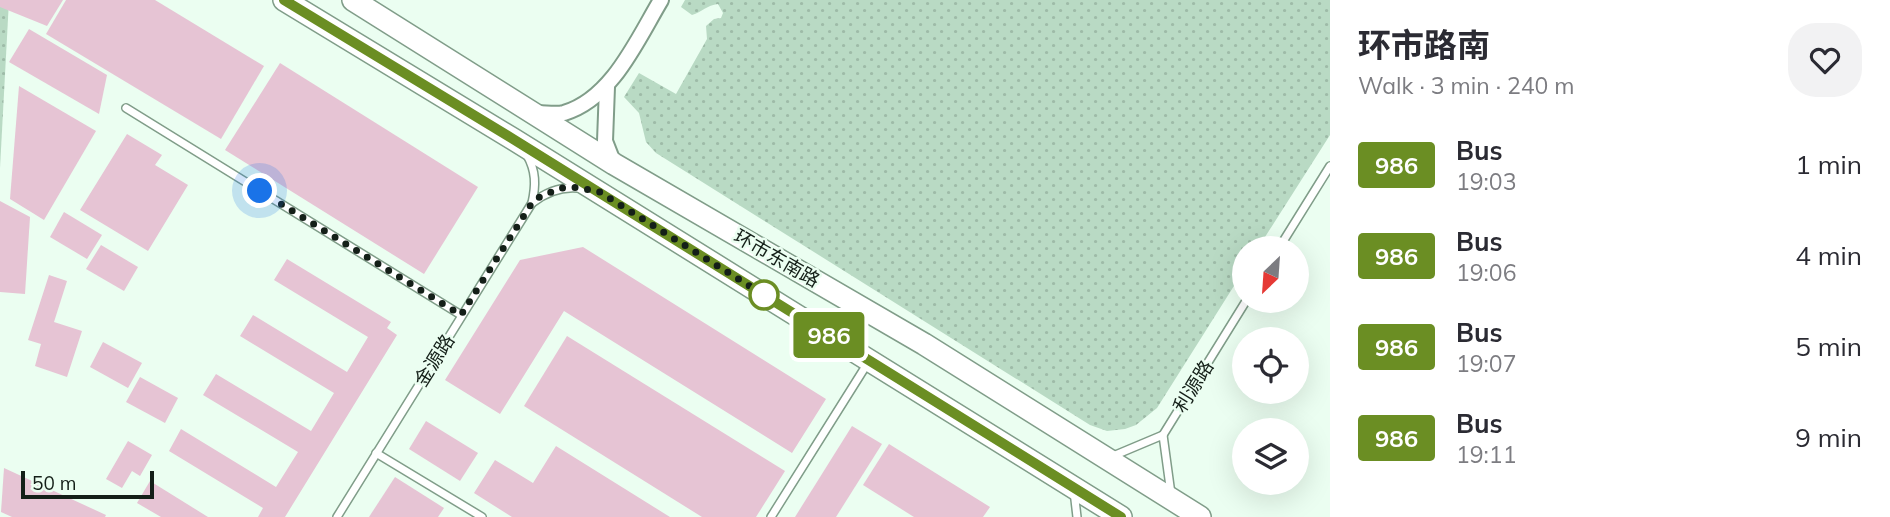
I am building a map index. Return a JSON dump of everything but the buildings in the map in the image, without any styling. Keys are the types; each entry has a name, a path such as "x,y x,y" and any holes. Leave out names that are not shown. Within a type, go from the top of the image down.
{"main road":[{"name":"环市东南路","path":"284,0 598,191 1121,517"},
{"name":"环市东南路","path":"353,0 614,164 924,344 1200,517"}],"street":[{"path":"535,113 561,114 580,107 607,87 662,0"},
{"path":"607,87 605,141 614,164"}],"lane":[{"path":"126,108 461,315"},
{"path":"513,139 529,158 534,169 536,181 532,203"},
{"path":"1286,236 1330,166"},
{"path":"532,203 541,196 562,188 598,191"},
{"name":"金源路","path":"337,517 532,203"},
{"name":"利源路","path":"1163,435 1239,313"},
{"path":"771,517 869,360"},
{"path":"1107,458 1163,435 1171,498"},
{"path":"376,453 482,517"},
{"path":"1073,487 1077,517"}],"green space":[{"path":"0,0 9,0 0,168"},
{"path":"685,0 1330,0 1330,135 1266,236 1232,236 1232,289 1157,408 1136,425 1107,431 1090,425 656,153 646,142 639,113 624,97 639,73 676,94 707,39 706,26 714,19 721,18 723,13 718,4 692,15 681,7"}],"bus line":[{"name":"986","path":"284,0 1121,517"}],"route":[{"path":"260,191 461,315 532,203 552,191 571,187 598,191 764,295"}]}
